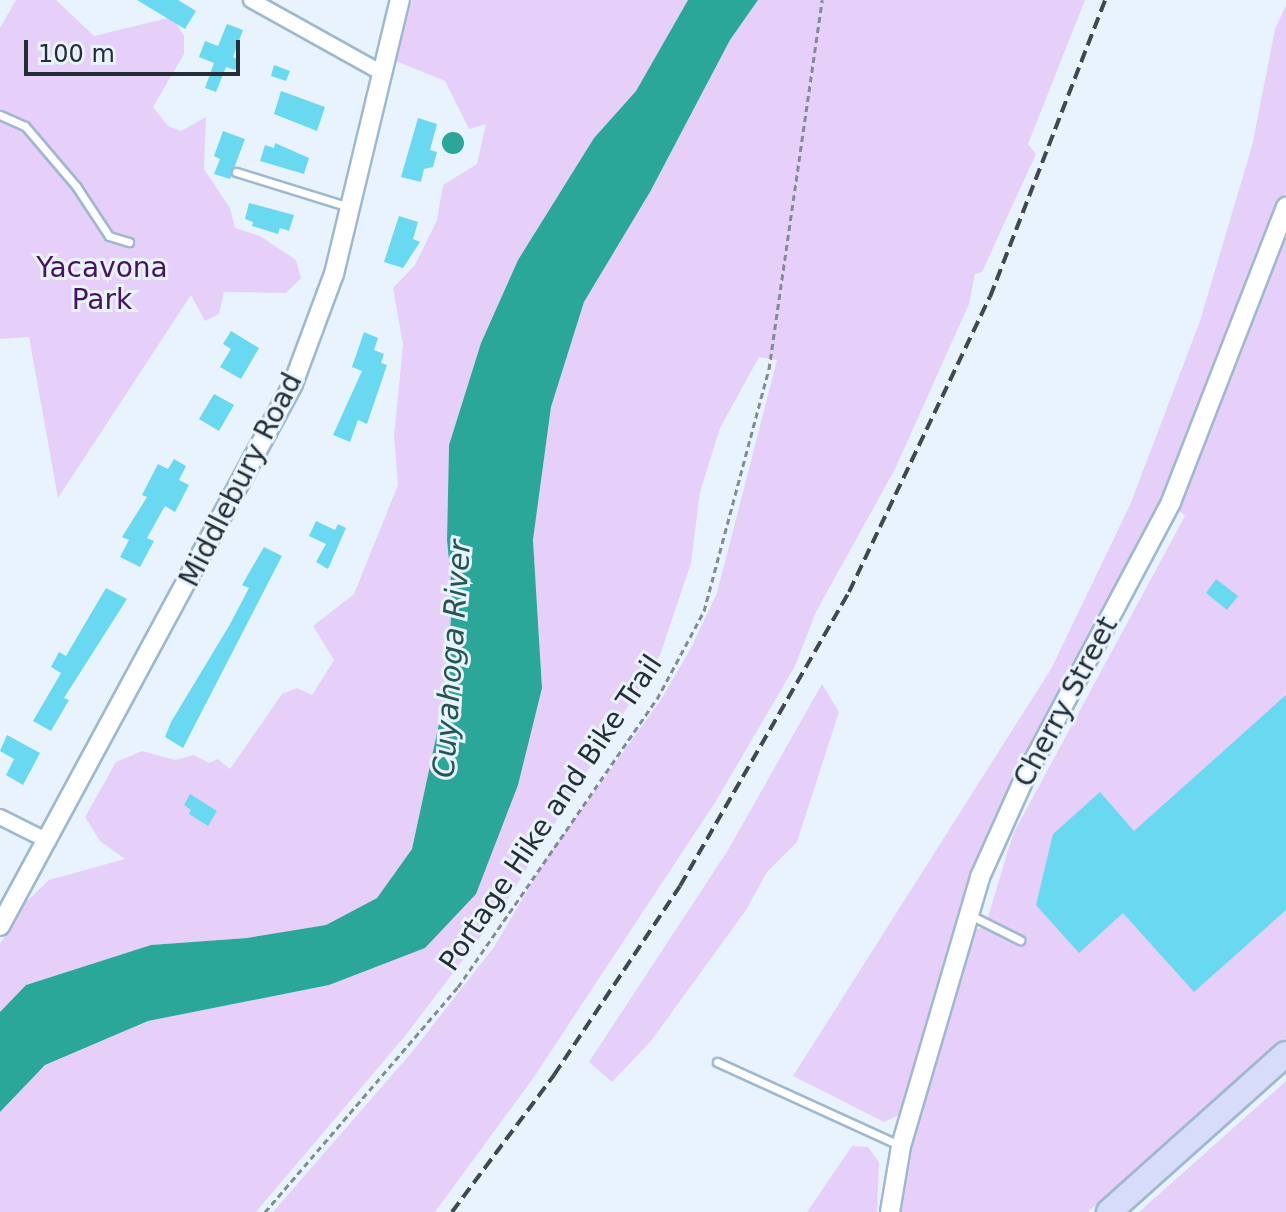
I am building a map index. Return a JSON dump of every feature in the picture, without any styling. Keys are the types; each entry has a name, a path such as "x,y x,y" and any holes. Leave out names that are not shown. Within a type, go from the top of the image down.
{"main road":[{"path":"1109,1212 1286,1054"}],"street":[{"path":"251,0 384,74"},
{"name":"Middlebury Road","path":"0,926 271,428 311,339 351,208 400,0"},
{"name":"Cherry Street","path":"890,1212 901,1146 966,914 1008,811 1171,502 1286,209"},
{"path":"0,817 48,841"}],"lane":[{"path":"0,115 25,126 76,186 109,236 129,242"},
{"path":"236,172 351,208"},
{"path":"966,914 1020,940"},
{"path":"717,1062 901,1146"}],"path":[{"name":"Portage Hike and Bike Trail","path":"265,1212 458,987 657,699 704,611 769,369 822,0"}],"green space":[{"name":"Yacavona Park","path":"16,0 56,0 94,36 172,17 184,36 184,54 153,107 168,126 181,131 206,117 204,169 230,208 235,228 260,236 296,260 301,278 286,293 224,292 219,314 205,321 191,295 58,498 29,337 0,339 0,28"},
{"path":"412,0 688,0 636,91 594,138 518,260 481,343 449,445 447,540 452,592 448,682 412,849 377,898 326,925 247,938 151,945 26,985 0,1012 0,944 26,902 49,880 125,859 100,841 85,817 116,762 142,751 175,760 194,755 209,763 218,759 230,769 282,694 297,688 312,695 334,660 313,626 354,594 398,485 394,436 403,345 393,288 415,265 437,220 443,185 477,164 486,124 469,129 445,81 396,61"},
{"path":"758,0 1085,0 1028,144 1036,154 982,272 975,274 969,304 895,469 816,612 795,666 716,801 534,1077 435,1212 273,1212 412,1052 494,947 546,859 662,698 691,648 717,593 777,360 759,357 720,428 700,492 691,563 660,655 501,910 405,1036 256,1212 0,1212 0,1112 45,1065 148,1021 329,985 542,688 533,540 551,407 584,302 650,192 730,40"},
{"path":"1286,5 1286,192 1140,552 1012,787 901,1114 884,1122 793,1076 1051,669 1130,505 1200,321 1252,146 1275,29"},
{"path":"1286,229 1286,1038 1088,1212 899,1212 904,1163 971,931 985,927 1013,834 1185,516 1175,507 1240,357"},
{"path":"822,684 839,712 797,842 767,872 746,910 651,1041 612,1082 589,1062 728,850"},
{"path":"1286,1081 1286,1212 1139,1212"},
{"path":"852,1146 868,1147 879,1162 877,1212 807,1212"}],"water":[{"name":"Cuyahoga River","path":"688,0 758,0 730,40 650,192 584,302 551,407 533,540 542,688 518,785 476,894 425,948 329,985 148,1021 45,1065 0,1112 0,1012 26,985 151,945 247,938 326,925 377,898 412,849 448,682 452,592 447,540 449,445 481,343 518,260 594,138 636,91"},
{"path":"453,132 461,135 464,143 461,151 453,154 445,151 442,143 445,135"}],"building":[{"path":"137,0 178,0 196,11 185,29"},
{"path":"227,24 243,30 233,57 239,60 235,70 226,67 216,92 205,88 214,63 199,57 205,41 218,46"},
{"path":"274,65 290,71 286,81 271,76"},
{"path":"281,91 325,107 317,131 274,114"},
{"path":"418,118 437,124 430,150 437,152 433,167 424,169 421,182 401,177"},
{"path":"223,131 245,139 230,179 214,174 220,159 214,156"},
{"path":"275,143 309,158 304,174 260,161 265,145 274,148"},
{"path":"249,203 294,215 289,231 280,228 278,234 252,226 253,222 245,219"},
{"path":"399,216 418,222 413,239 420,242 403,268 384,262"},
{"path":"231,331 259,348 241,379 220,367 231,349 223,344"},
{"path":"364,332 378,338 374,350 384,354 381,363 387,365 367,424 358,420 350,442 333,435 362,371 352,367"},
{"path":"214,394 234,405 219,431 199,419"},
{"path":"174,459 186,466 179,480 189,485 175,512 165,506 147,538 154,541 140,567 120,557 129,540 122,537 147,497 142,495 158,464 168,469"},
{"path":"316,521 335,530 338,524 346,528 328,569 316,562 326,544 309,536"},
{"path":"264,547 282,556 183,748 165,737 171,722 229,626 249,588 242,585"},
{"path":"1216,579 1238,596 1227,610 1206,593"},
{"path":"106,588 127,599 64,698 69,700 51,731 33,721 61,673 51,667 59,652 66,656"},
{"path":"1286,695 1286,910 1194,992 1123,913 1079,953 1036,905 1053,834 1100,792 1134,831"},
{"path":"7,735 40,753 23,785 6,775 14,759 0,751"},
{"path":"190,794 217,811 208,826 189,814 191,810 184,805"}],"railway":[{"path":"452,1212 554,1075 680,886 849,592 990,297 1105,0"}]}
